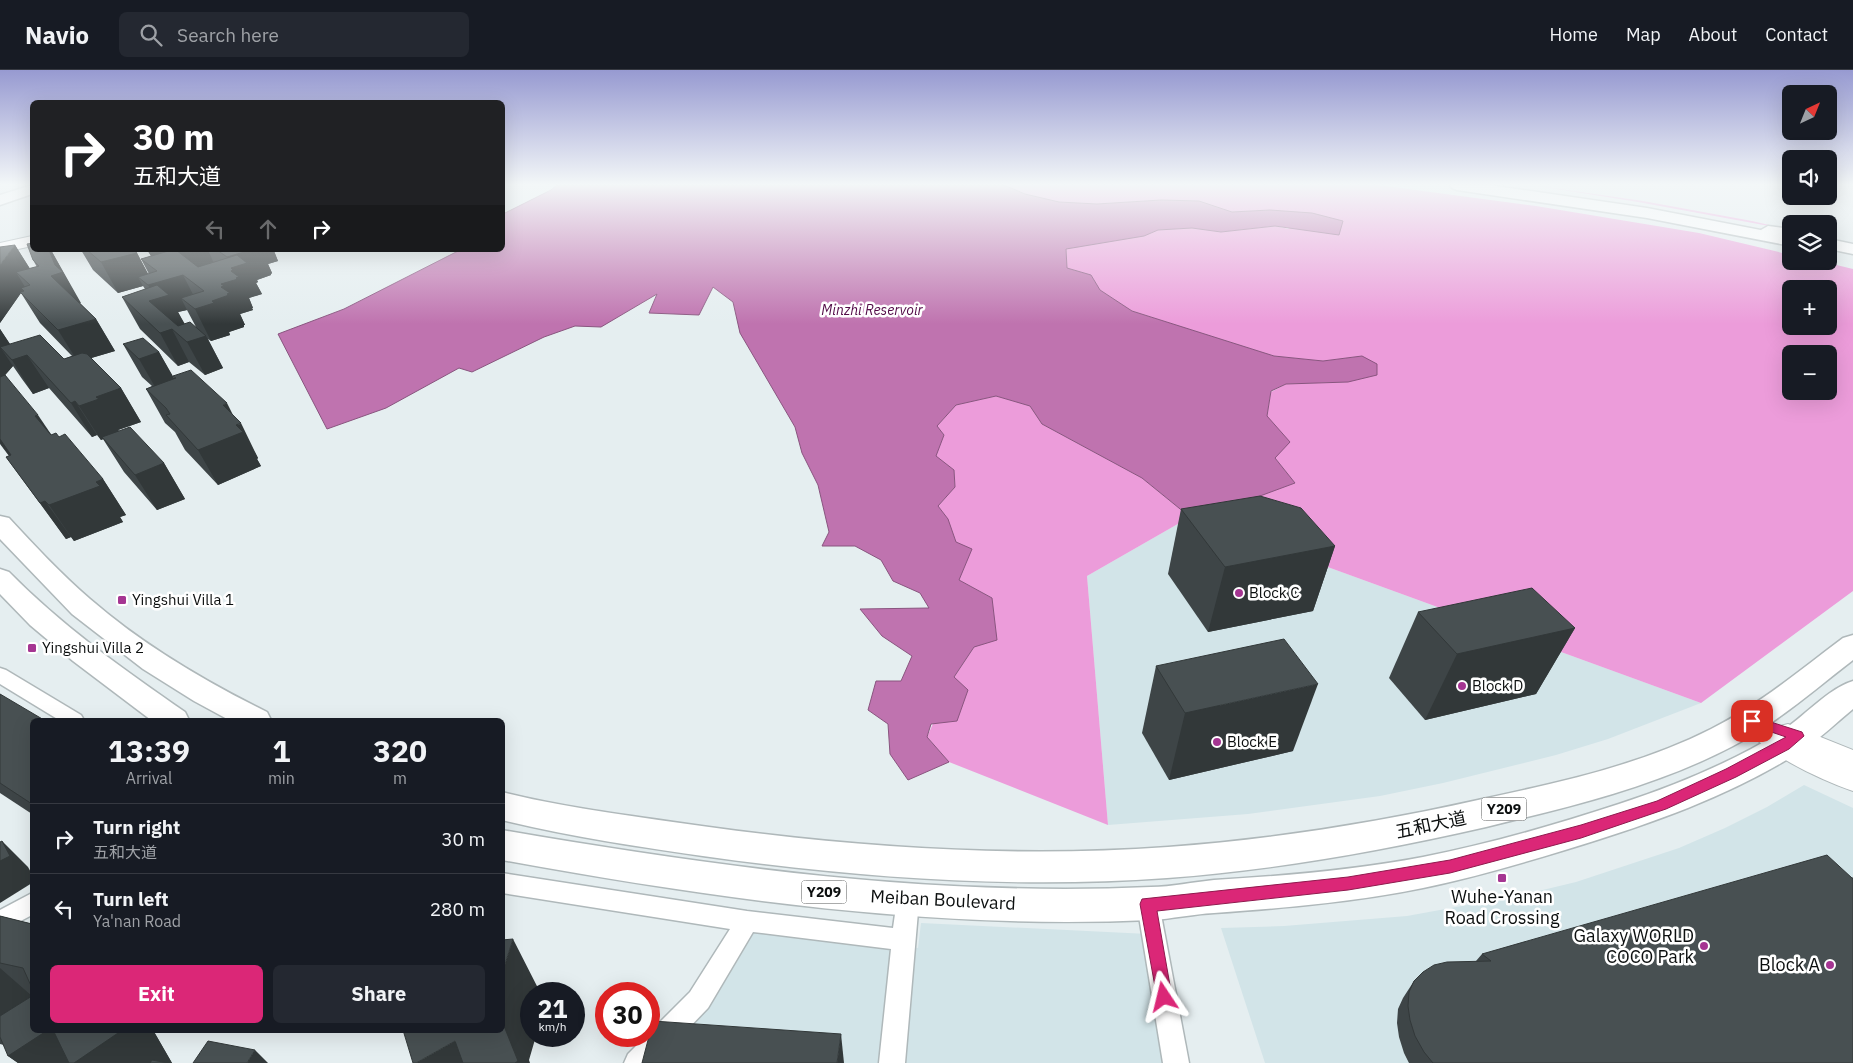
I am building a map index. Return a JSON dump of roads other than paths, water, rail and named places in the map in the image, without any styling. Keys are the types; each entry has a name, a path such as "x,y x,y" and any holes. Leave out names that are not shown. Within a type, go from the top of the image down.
{"highway":[{"path":"0,238 27,231"},
{"path":"0,248 30,241"}],"main road":[{"path":"1741,231 1782,239"},
{"path":"1837,243 1853,246"},
{"path":"1837,245 1853,250"},
{"path":"1837,252 1853,256"},
{"path":"0,524 62,589 106,626 151,659 222,704 252,718"},
{"path":"0,578 26,606 72,646 171,718"},
{"name":"五和大道","path":"505,807 620,829 713,843 866,860 1003,867 1119,865 1234,856 1327,844 1424,828 1634,775 1701,746 1752,721 1853,645"},
{"name":"Y209","path":"1148,904 1348,883 1450,867 1581,832 1661,805 1731,773 1789,741 1853,692"},
{"name":"Meiban Boulevard","path":"505,845 605,864 735,883 908,900 1021,904 1148,904"}],"street":[{"path":"0,675 71,718"},
{"path":"1752,721 1853,780"},
{"path":"1789,741 1853,761"},
{"path":"505,883 747,921 902,940"},
{"path":"892,1063 902,940 908,900"},
{"path":"0,922 30,904"},
{"path":"1148,904 1176,1063"},
{"path":"637,1063 699,1000 747,921"}],"water":[{"name":"Minzhi Reservoir","path":"505,231 1155,231 1144,236 1066,249 1067,268 1091,275 1100,290 1132,311 1274,356 1323,361 1362,356 1377,364 1377,375 1348,382 1286,384 1271,391 1267,416 1290,442 1275,458 1295,483 1260,496 1237,513 1190,517 1142,478 1042,424 1030,406 996,396 956,405 937,426 944,435 936,456 954,470 955,487 938,506 948,519 956,542 972,549 959,580 992,598 997,640 974,647 954,677 968,690 957,721 931,724 927,737 949,762 908,780 890,754 888,724 868,710 876,681 901,681 912,656 882,636 860,609 929,608 920,593 893,581 881,560 855,546 822,546 829,532 818,485 802,453 795,427 740,333 733,302 713,287 699,315 649,313 657,294 601,327 575,326 544,337 472,372 459,368 386,408 327,429 278,334 344,309 456,252 505,252"},
{"name":"Minzhi Reservoir","path":"1313,231 1340,231 1339,235"}],"place":[{"name":"Block C","path":"1239,593"},
{"name":"Yingshui Villa 1","path":"122,600"},
{"name":"Yingshui Villa 2","path":"32,648"},
{"name":"Block D","path":"1462,686"},
{"name":"Block E","path":"1217,742"},
{"name":"Wuhe-Yanan Road Crossing","path":"1502,878"},
{"name":"Galaxy WORLD COCO Park","path":"1704,946"},
{"name":"Block A","path":"1830,965"}]}
